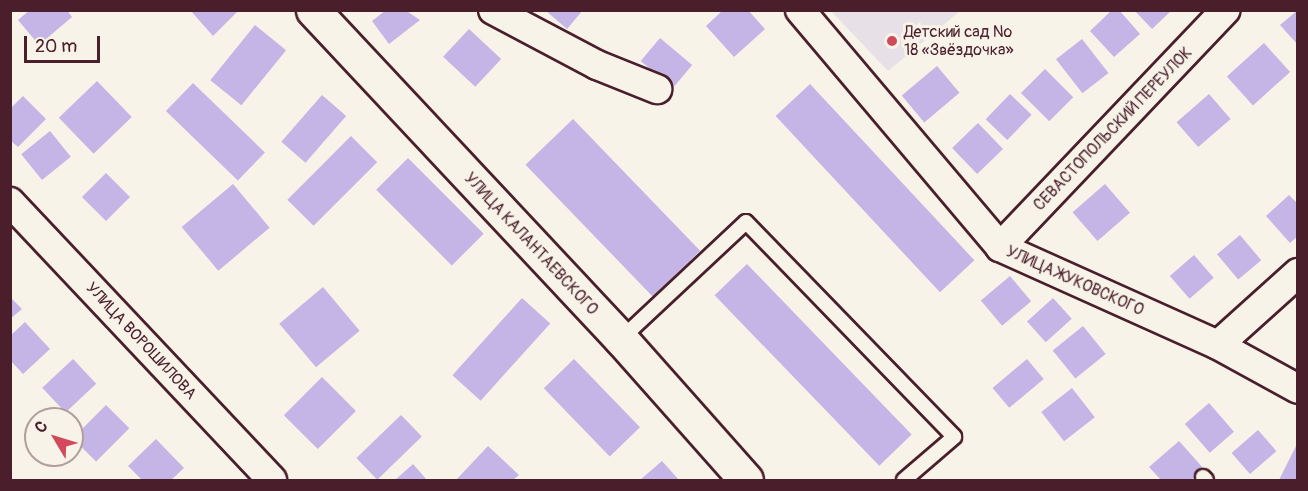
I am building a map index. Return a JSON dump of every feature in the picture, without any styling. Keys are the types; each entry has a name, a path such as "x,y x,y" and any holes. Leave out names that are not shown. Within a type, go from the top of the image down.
{"street":[{"name":"УЛИЦА КАЛАНТАЕВСКОГО","path":"312,10 621,339 746,480"},
{"path":"493,10 597,65 657,88"},
{"name":"УЛИЦА ЖУКОВСКОГО","path":"800,10 1000,247 1218,345 1298,389"},
{"name":"СЕВАСТОПОЛЬСКИЙ ПЕРЕУЛОК","path":"1000,247 1226,10"},
{"name":"УЛИЦА ВОРОШИЛОВА","path":"10,202 272,480"},
{"path":"1218,345 1298,273"}],"lane":[{"path":"621,339 746,222 954,436 904,480"}],"shaded area":[{"name":"Детский сад № 18 «Звёздочка»","path":"831,11 960,11 888,71"}],"building":[{"path":"30,10 67,10 72,17 39,45 18,20"},
{"path":"190,10 239,10 213,36"},
{"path":"386,10 405,10 420,20 389,44 372,21"},
{"path":"545,10 583,10 567,29"},
{"path":"723,10 748,10 765,29 734,57 706,26"},
{"path":"1112,10 1119,10 1140,34 1114,57 1090,31"},
{"path":"1134,10 1172,10 1152,29"},
{"path":"1298,10 1298,45 1280,25"},
{"path":"255,25 286,50 241,105 210,80"},
{"path":"469,29 501,59 475,87 443,57"},
{"path":"660,38 692,65 673,88 641,61"},
{"path":"1082,39 1108,73 1082,93 1056,59"},
{"path":"1264,43 1290,72 1253,105 1227,76"},
{"path":"937,66 959,93 924,122 902,96"},
{"path":"1045,69 1073,97 1049,121 1021,93"},
{"path":"97,81 132,117 94,154 59,118"},
{"path":"193,83 265,152 238,181 166,111"},
{"path":"810,84 974,260 940,292 776,116"},
{"path":"1010,94 1032,115 1007,140 986,119"},
{"path":"1209,94 1231,119 1198,147 1177,122"},
{"path":"322,95 346,116 305,163 281,142"},
{"path":"23,96 46,119 18,147 10,140 10,109"},
{"path":"573,119 700,251 653,296 526,165"},
{"path":"978,123 1003,149 977,174 952,148"},
{"path":"50,131 71,157 42,180 21,154"},
{"path":"351,136 377,162 314,226 287,200"},
{"path":"408,158 484,234 452,265 376,190"},
{"path":"106,173 130,197 106,221 82,197"},
{"path":"233,184 270,228 218,271 182,227"},
{"path":"1105,184 1130,213 1097,241 1073,212"},
{"path":"1289,195 1298,204 1298,236 1290,243 1266,216"},
{"path":"1240,235 1261,260 1238,280 1217,254"},
{"path":"1194,255 1214,278 1190,299 1170,276"},
{"path":"747,264 912,434 879,466 715,295"},
{"path":"1010,276 1031,301 1002,326 981,300"},
{"path":"323,287 360,331 316,367 279,324"},
{"path":"10,297 22,309 10,319"},
{"path":"522,298 550,323 481,401 452,375"},
{"path":"1053,298 1072,319 1046,342 1027,321"},
{"path":"25,322 50,349 23,374 10,360 10,336"},
{"path":"1083,326 1106,354 1075,379 1053,351"},
{"path":"73,359 96,384 71,407 60,407 42,388"},
{"path":"574,359 640,427 610,457 544,388"},
{"path":"1027,359 1044,379 1009,408 993,388"},
{"path":"322,377 356,411 318,449 284,415"},
{"path":"1072,388 1095,417 1064,441 1041,412"},
{"path":"1209,403 1234,432 1210,453 1185,424"},
{"path":"106,405 129,428 96,462 84,449 84,427"},
{"path":"401,415 422,437 377,480 356,458"},
{"path":"1258,430 1276,451 1250,474 1232,453"},
{"path":"156,439 184,468 171,480 142,480 128,466"},
{"path":"1179,441 1204,469 1191,480 1161,480 1149,467"},
{"path":"1298,442 1298,480 1279,480"},
{"path":"488,446 519,475 513,480 456,480"},
{"path":"662,461 679,480 640,480"},
{"path":"413,464 427,480 395,480"}],"place":[{"name":"Детский сад № 18 «Звёздочка»","path":"892,41"}]}
